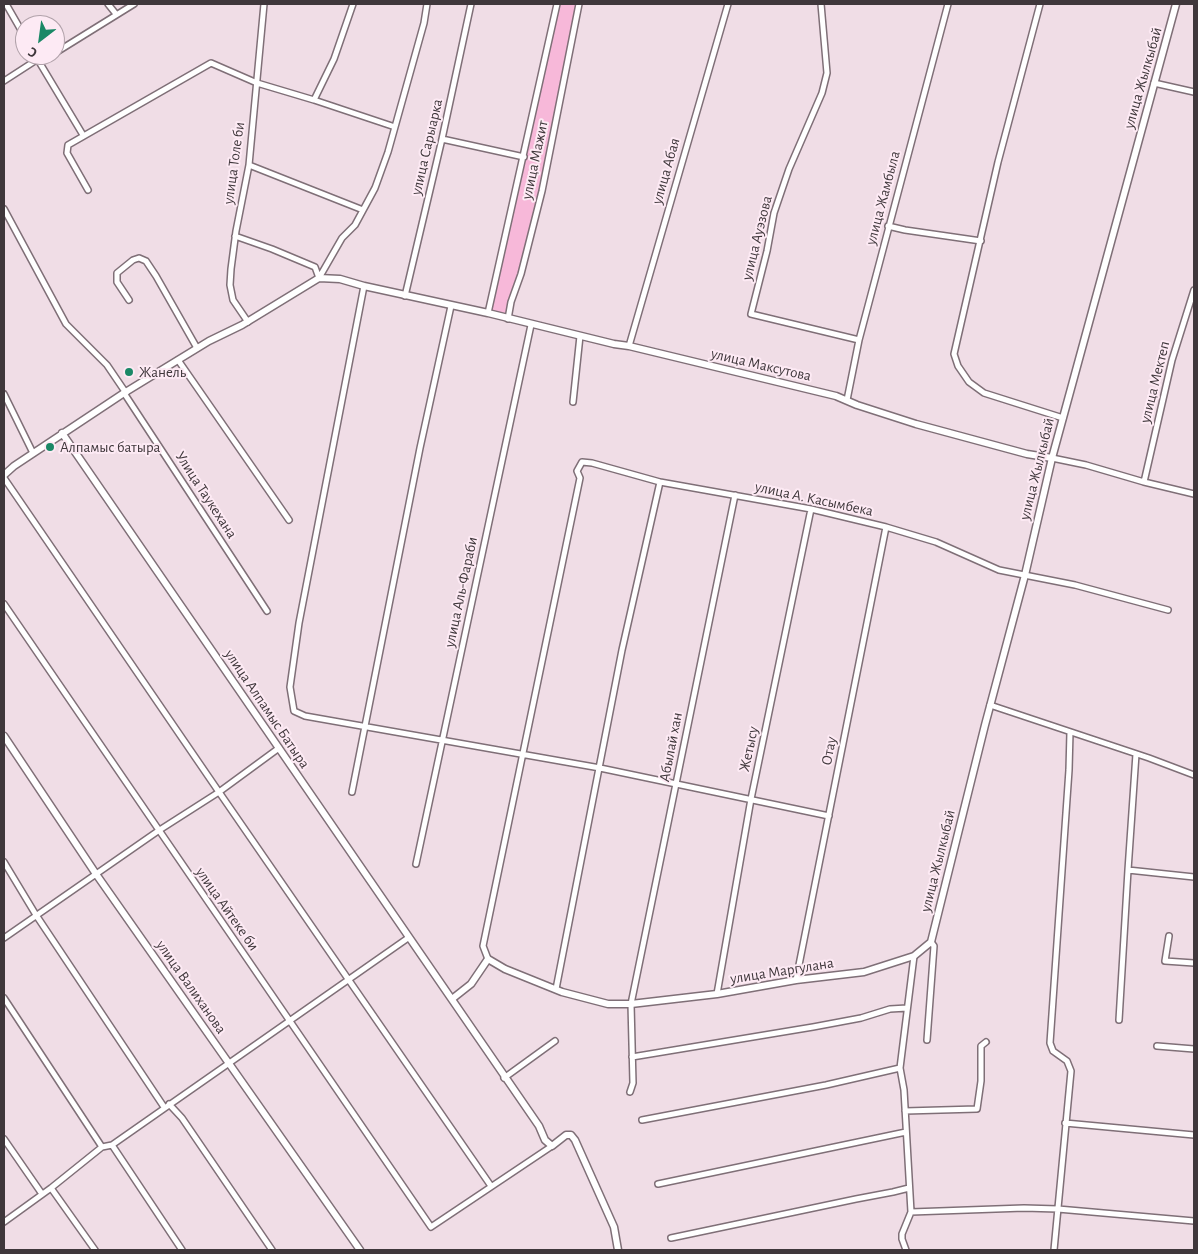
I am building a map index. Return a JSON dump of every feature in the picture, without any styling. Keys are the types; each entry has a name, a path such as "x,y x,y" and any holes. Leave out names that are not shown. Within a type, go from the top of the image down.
{"street":[{"path":"6,4 15,20"},
{"path":"108,4 116,14"},
{"path":"65,47 134,4"},
{"name":"улица Толе би","path":"248,322 233,300 230,284 235,236 249,166 264,4"},
{"path":"314,100 334,59 353,4"},
{"path":"427,4 424,23 388,152 375,188 355,225 342,238 318,278 248,322 197,348 125,393 32,453 14,466 4,477 218,792 491,1186 566,1135 571,1135 575,1140 614,1227 618,1250"},
{"name":"улица Сарыарка","path":"405,296 471,4"},
{"path":"488,314 524,157 556,4"},
{"name":"улица Мажит","path":"508,319 542,190 579,4"},
{"name":"улица Абая","path":"629,346 728,4"},
{"name":"улица Ауэзова","path":"821,4 827,73 822,93 774,213 767,251 751,314 859,340"},
{"name":"улица Жамбыла","path":"847,400 859,340 888,226 948,4"},
{"path":"1040,4 998,162 954,354 958,366 969,382 984,392 1063,418"},
{"name":"улица Жылкыбай","path":"931,942 990,705 1025,575 1052,458 1176,4"},
{"path":"88,190 67,154 68,145 211,63 257,83 395,127"},
{"path":"4,81 28,65"},
{"path":"41,65 83,135"},
{"path":"1154,83 1194,92"},
{"path":"442,139 524,157"},
{"path":"249,166 363,210"},
{"name":"Улица Таукехана","path":"4,209 66,324 107,365 267,611"},
{"path":"888,226 981,241"},
{"path":"235,236 314,267 318,278"},
{"path":"129,300 117,282 116,273 133,260 139,258 146,261 156,276 197,348"},
{"name":"улица Максутова","path":"318,278 340,279 405,296 629,346 836,396 916,424 1027,454 1086,465 1194,494"},
{"path":"364,286 308,576 290,687 294,711 305,716 600,768 829,816"},
{"name":"улица Мектеп","path":"1144,482 1172,360 1194,290"},
{"path":"352,792 420,448 451,306"},
{"name":"улица Аль-Фараби","path":"416,864 531,325"},
{"path":"573,402 580,336"},
{"path":"178,360 289,520"},
{"path":"4,394 32,453"},
{"name":"улица Алпамыс Батыра","path":"62,433 408,938 452,999 504,1078 539,1126 545,1140 552,1146"},
{"name":"улица А. Касымбека","path":"522,754 580,478 577,472 582,462 592,463 660,482 811,509 886,527 936,542 999,570 1091,590 1168,610"},
{"path":"556,989 622,650 660,482"},
{"name":"Абылай хан","path":"630,1092 632,1083 631,1004 735,495"},
{"name":"Жетысу","path":"717,994 752,799 811,509"},
{"name":"Отау","path":"796,980 886,527"},
{"name":"улица Айтеке би","path":"4,604 431,1227 491,1186"},
{"path":"990,705 1194,775"},
{"path":"1054,1250 1071,1071 1066,1061 1053,1051 1050,1043 1070,732"},
{"name":"улица Валиханова","path":"4,736 96,874 360,1250"},
{"path":"4,938 158,831 218,792 279,748"},
{"path":"452,999 470,984 488,959 483,946 522,754"},
{"path":"1119,1020 1136,754"},
{"path":"4,862 36,915 167,1106 182,1118 272,1250"},
{"path":"1128,870 1194,877"},
{"path":"1170,936 1165,961 1194,963"},
{"path":"4,1222 51,1188 102,1147 112,1145 408,938"},
{"path":"927,1040 934,946 931,942"},
{"name":"улица Маргулана","path":"488,959 505,969 562,992 608,1004 631,1004 717,994 796,980 864,972 914,956 931,942"},
{"path":"906,1250 902,1234 911,1212 905,1111 900,1068 914,956"},
{"path":"4,998 102,1147"},
{"path":"632,1057 813,1027 861,1018 890,1009 907,1008"},
{"path":"504,1078 555,1040"},
{"path":"905,1111 977,1109 981,1082 981,1046 986,1042"},
{"path":"1156,1046 1194,1049"},
{"path":"642,1120 826,1085 900,1068"},
{"path":"1065,1123 1194,1135"},
{"path":"658,1184 906,1132"},
{"path":"4,1139 42,1194"},
{"path":"112,1145 182,1250"},
{"path":"51,1188 94,1250"},
{"path":"670,1238 909,1188"},
{"path":"911,1212 1024,1208 1058,1209 1194,1221"}],"shaded area":[{"path":"555,4 580,4 541,191 520,275 502,320 488,316"}],"place":[{"name":"Жанель","path":"129,372"},
{"name":"Алпамыс батыра","path":"50,447"}]}
